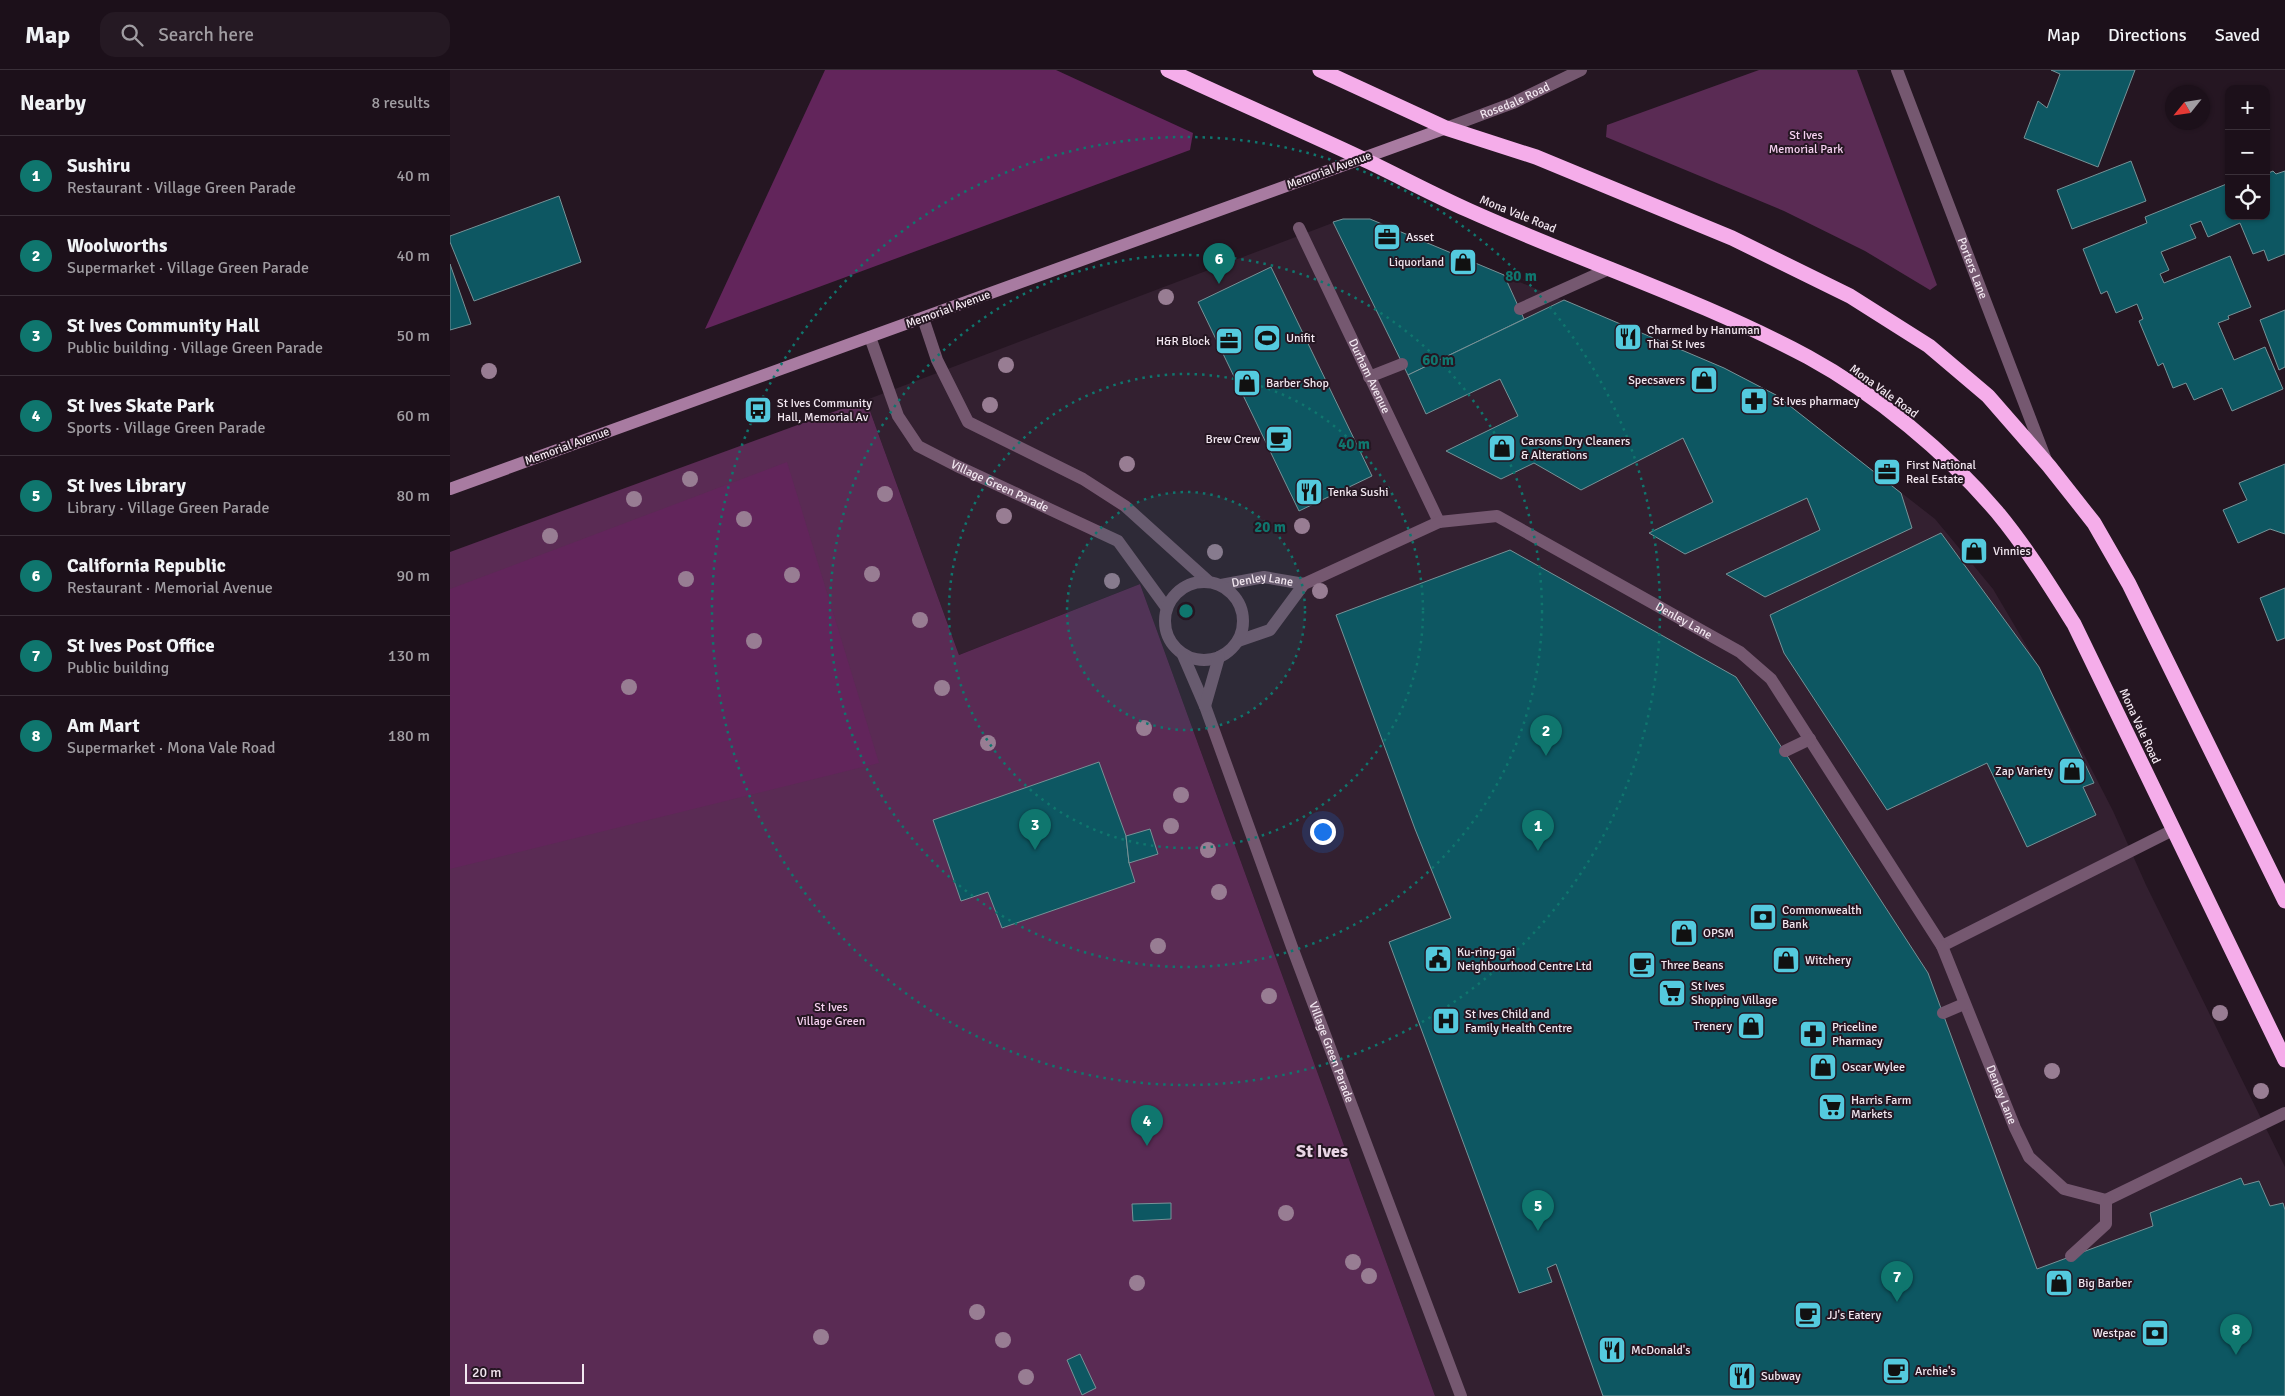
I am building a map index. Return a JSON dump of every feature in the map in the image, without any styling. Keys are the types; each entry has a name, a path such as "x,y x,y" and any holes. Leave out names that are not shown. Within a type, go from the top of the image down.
{"highway":[{"name":"Mona Vale Road","path":"1168,70 1362,158 1469,211 1611,268 1809,358 1856,387 1915,433 1966,478 1997,513 2041,572 2074,624 2285,1060"},
{"path":"1320,70 1446,128 1536,157 1732,238 1850,296 1929,346 1988,396 2049,466 2094,523 2129,584 2285,901"}],"street":[{"name":"Rosedale Road","path":"1446,128 1513,103 1582,70"},
{"name":"Porters Lane","path":"1897,70 2049,466"},
{"name":"Memorial Avenue","path":"450,489 1446,128"},
{"name":"Durham Avenue","path":"1299,228 1439,522"},
{"path":"1520,309 1611,268"},
{"path":"923,318 937,360 968,422 1084,479 1125,506 1208,581"},
{"name":"Village Green Parade","path":"870,337 898,416 918,446 1118,541 1166,607"},
{"path":"1370,377 1402,364"},
{"name":"Denley Lane","path":"1238,641 1270,630 1304,584 1439,522 1497,516 1740,652 1771,679 1942,946 2015,1128 2029,1157 2064,1189 2106,1200"},
{"name":"Denley Lane","path":"1221,585 1264,577 1304,584"},
{"path":"1195,581 1208,581 1221,585 1232,593 1240,604 1242,630 1238,641 1230,651 1219,657 1195,660 1183,655 1173,646 1166,634 1164,621 1166,607 1172,596 1182,587 1195,581"},
{"name":"Village Green Parade","path":"1183,655 1206,706 1295,956 1461,1396"},
{"path":"1206,706 1219,657"},
{"path":"1785,751 1810,740"},
{"path":"1942,946 2173,830"},
{"path":"1943,1013 1964,1004"},
{"path":"2071,1256 2106,1224 2106,1200 2285,1113"}],"shaded area":[{"path":"825,70 1056,70 1193,133 1190,150 705,329"},
{"path":"1343,219 1370,219 1724,368 1776,395 1935,519 1993,589 2039,667 2113,811 2146,885 2285,1167 2285,1396 1435,1396 1140,584 959,655 866,400"},
{"path":"787,462 879,763 450,869 450,589"}],"green space":[{"name":"St Ives Memorial Park","path":"1759,70 1857,70 1937,285 1930,290 1865,251 1784,211 1606,137 1607,125"},
{"name":"St Ives Village Green","path":"866,400 959,655 1140,584 1435,1396 450,1396 450,552"}],"building":[{"path":"2051,70 2135,70 2098,167 2024,138 2038,101 2047,108 2060,74"},
{"path":"2131,161 2146,201 2072,229 2057,190"},
{"path":"2273,171 2276,174 2285,171 2285,254 2268,261 2264,250 2253,254 2240,223 2208,237 2201,221 2190,225 2196,238 2161,252 2169,270 2160,274 2164,283 2230,256 2251,307 2228,316 2229,319 2218,323 2234,360 2265,347 2283,389 2232,411 2222,388 2194,400 2186,383 2173,388 2163,363 2158,366 2139,321 2143,319 2137,304 2116,313 2107,291 2101,294 2083,249 2147,223 2145,217 2225,185 2225,220 2270,220 2270,172"},
{"path":"559,196 581,262 474,301 450,242 450,236"},
{"path":"1343,219 1370,219 1504,275 1524,319 1408,375 1333,222"},
{"path":"450,264 471,324 450,330"},
{"path":"1271,267 1372,476 1299,511 1198,302"},
{"path":"1564,300 1724,368 1776,395 1901,493 1912,528 1765,597 1726,574 1820,530 1807,498 1685,554 1649,533 1713,502 1683,438 1581,490 1534,463 1501,479 1446,451 1518,416 1500,379 1426,414 1408,375"},
{"path":"2285,310 2285,367 2279,370 2260,320"},
{"path":"2285,464 2285,534 2270,529 2238,543 2223,510 2247,500 2239,483"},
{"path":"1941,533 2039,667 2094,783 2083,787 2096,815 2027,847 1987,763 1887,810 1784,653 1770,615"},
{"name":"St Ives Shopping Village","path":"1510,550 1736,677 1928,973 2037,1269 2153,1226 2150,1213 2241,1178 2244,1185 2259,1181 2270,1206 2283,1203 2285,1210 2285,1396 1603,1396 1556,1264 1547,1268 1552,1282 1519,1293 1389,942 1451,918 1415,829 1336,615"},
{"path":"2285,588 2285,638 2277,641 2260,598"},
{"path":"1099,762 1126,836 1129,863 1135,882 1002,928 988,892 961,901 933,820"},
{"path":"1150,829 1158,854 1129,863 1126,836"},
{"path":"1171,1203 1171,1219 1133,1221 1132,1204"},
{"path":"1080,1354 1096,1388 1082,1395 1067,1360"}],"place":[{"name":"Asset","path":"1387,237"},
{"name":"Liquorland","path":"1463,262"},
{"name":"California Republic","path":"1219,284"},
{"name":"Charmed by Hanuman Thai St Ives","path":"1628,337"},
{"name":"Unifit","path":"1267,338"},
{"name":"H&R Block","path":"1229,341"},
{"name":"Specsavers","path":"1704,380"},
{"name":"Barber Shop","path":"1247,383"},
{"name":"St Ives pharmacy","path":"1754,401"},
{"name":"St Ives Community Hall, Memorial Av","path":"758,410"},
{"name":"Brew Crew","path":"1279,439"},
{"name":"Carsons Dry Cleaners & Alterations","path":"1502,448"},
{"name":"First National Real Estate","path":"1887,472"},
{"name":"Tenka Sushi","path":"1309,492"},
{"name":"Vinnies","path":"1974,551"},
{"name":"Woolworths","path":"1546,756"},
{"name":"Zap Variety","path":"2072,771"},
{"name":"St Ives Community Hall","path":"1035,850"},
{"name":"Sushiru","path":"1538,851"},
{"name":"Commonwealth Bank","path":"1763,917"},
{"name":"OPSM","path":"1684,933"},
{"name":"Ku-ring-gai Neighbourhood Centre Ltd","path":"1438,959"},
{"name":"Witchery","path":"1786,960"},
{"name":"Three Beans","path":"1642,965"},
{"name":"St Ives Shopping Village","path":"1672,993"},
{"name":"St Ives Child and Family Health Centre","path":"1446,1021"},
{"name":"Trenery","path":"1751,1026"},
{"name":"Priceline Pharmacy","path":"1813,1034"},
{"name":"Oscar Wylee","path":"1823,1067"},
{"name":"Harris Farm Markets","path":"1832,1107"},
{"name":"St Ives Skate Park","path":"1147,1146"},
{"name":"St Ives Library","path":"1538,1231"},
{"name":"Big Barber","path":"2059,1283"},
{"name":"St Ives Post Office","path":"1897,1302"},
{"name":"JJ's Eatery","path":"1808,1315"},
{"name":"Westpac","path":"2155,1333"},
{"name":"McDonald's","path":"1612,1350"},
{"name":"Am Mart","path":"2236,1355"},
{"name":"Archie's","path":"1896,1371"},
{"name":"Subway","path":"1742,1376"}],"district":[{"name":"St Ives","path":"1322,1151"}]}
